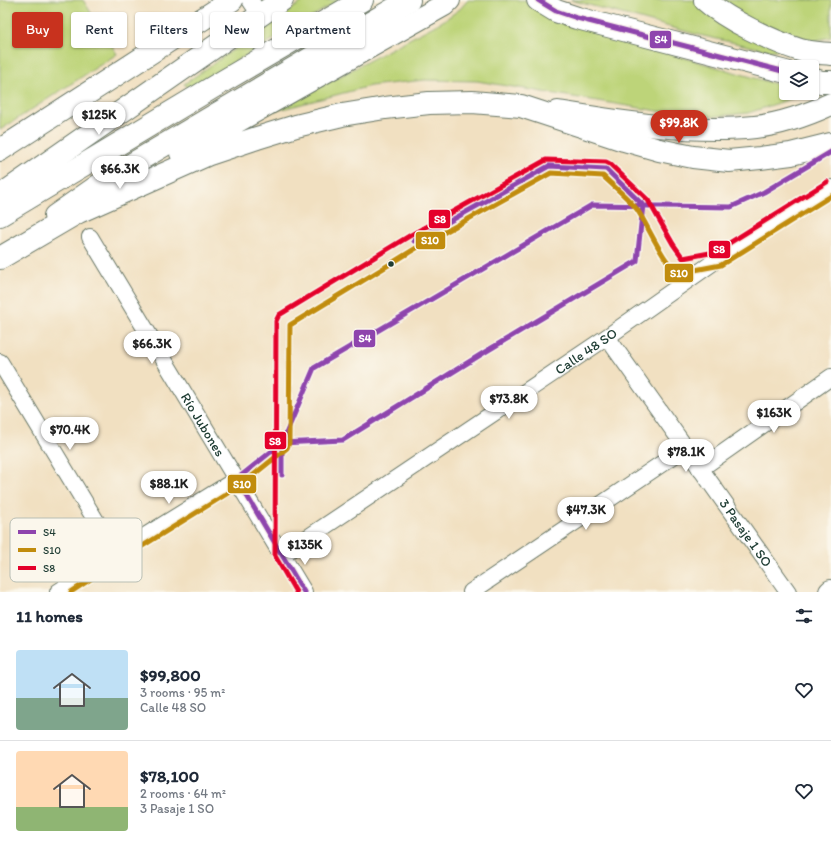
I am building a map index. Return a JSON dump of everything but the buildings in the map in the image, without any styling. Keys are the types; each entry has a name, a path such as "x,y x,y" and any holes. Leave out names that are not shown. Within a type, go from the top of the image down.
{"main road":[{"path":"0,150 232,0"},
{"path":"0,196 255,8 282,0"},
{"path":"0,215 362,0"},
{"path":"0,257 112,176 408,0"},
{"path":"0,257 444,5 449,0"},
{"path":"538,0 556,11 577,18 779,70"},
{"path":"705,0 733,20 775,40 801,50 831,54"},
{"path":"819,81 831,82"},
{"path":"74,214 209,154 296,126 357,113 429,103 472,102 521,106 610,120 697,129 725,129 756,127 785,121 807,115 831,104"},
{"path":"521,106 659,150 693,158 729,161 791,154 831,144"}],"street":[{"name":"Calle 48 SO","path":"282,555 607,337 718,259 831,188"},
{"name":"Río Jubones","path":"90,237 304,592"},
{"name":"3 Pasaje 1 SO","path":"607,337 788,592"},
{"path":"0,362 94,518"},
{"path":"700,469 831,377"},
{"path":"471,592 685,448"},
{"path":"142,538 237,480"},
{"path":"58,592 73,582"}],"green space":[{"path":"0,0 83,0 91,12 71,12 71,48 113,48 117,54 0,130"},
{"path":"305,0 340,0 320,12 288,12"},
{"path":"468,0 526,0 559,22 779,85 779,100 788,100 748,113 707,117 670,113 477,81 424,80 370,86 275,111 443,21 460,9"},
{"path":"571,0 831,0 831,37 771,51 699,35"},
{"path":"272,23 272,40 264,45 264,28"},
{"path":"236,48 259,48 189,89 184,84"}],"transit line":[{"name":"S4","path":"538,0 556,11 577,18 779,70"},
{"name":"S4","path":"282,475 282,443 314,368 592,205 731,207 764,192 831,152"},
{"name":"S8","path":"296,592 275,556 276,321 279,315 411,235 546,160 606,162 610,164 648,200 673,244 683,258 715,252 827,182"},
{"name":"S4","path":"304,592 237,479 282,443 343,440 485,352 637,261 643,205 606,169 549,166 414,241"},
{"name":"S10","path":"142,546 241,485 287,448 289,443 290,325 418,247 551,173 603,176 635,207 668,263 679,273 721,265 831,196"},
{"name":"S10","path":"71,592 86,582"}]}
